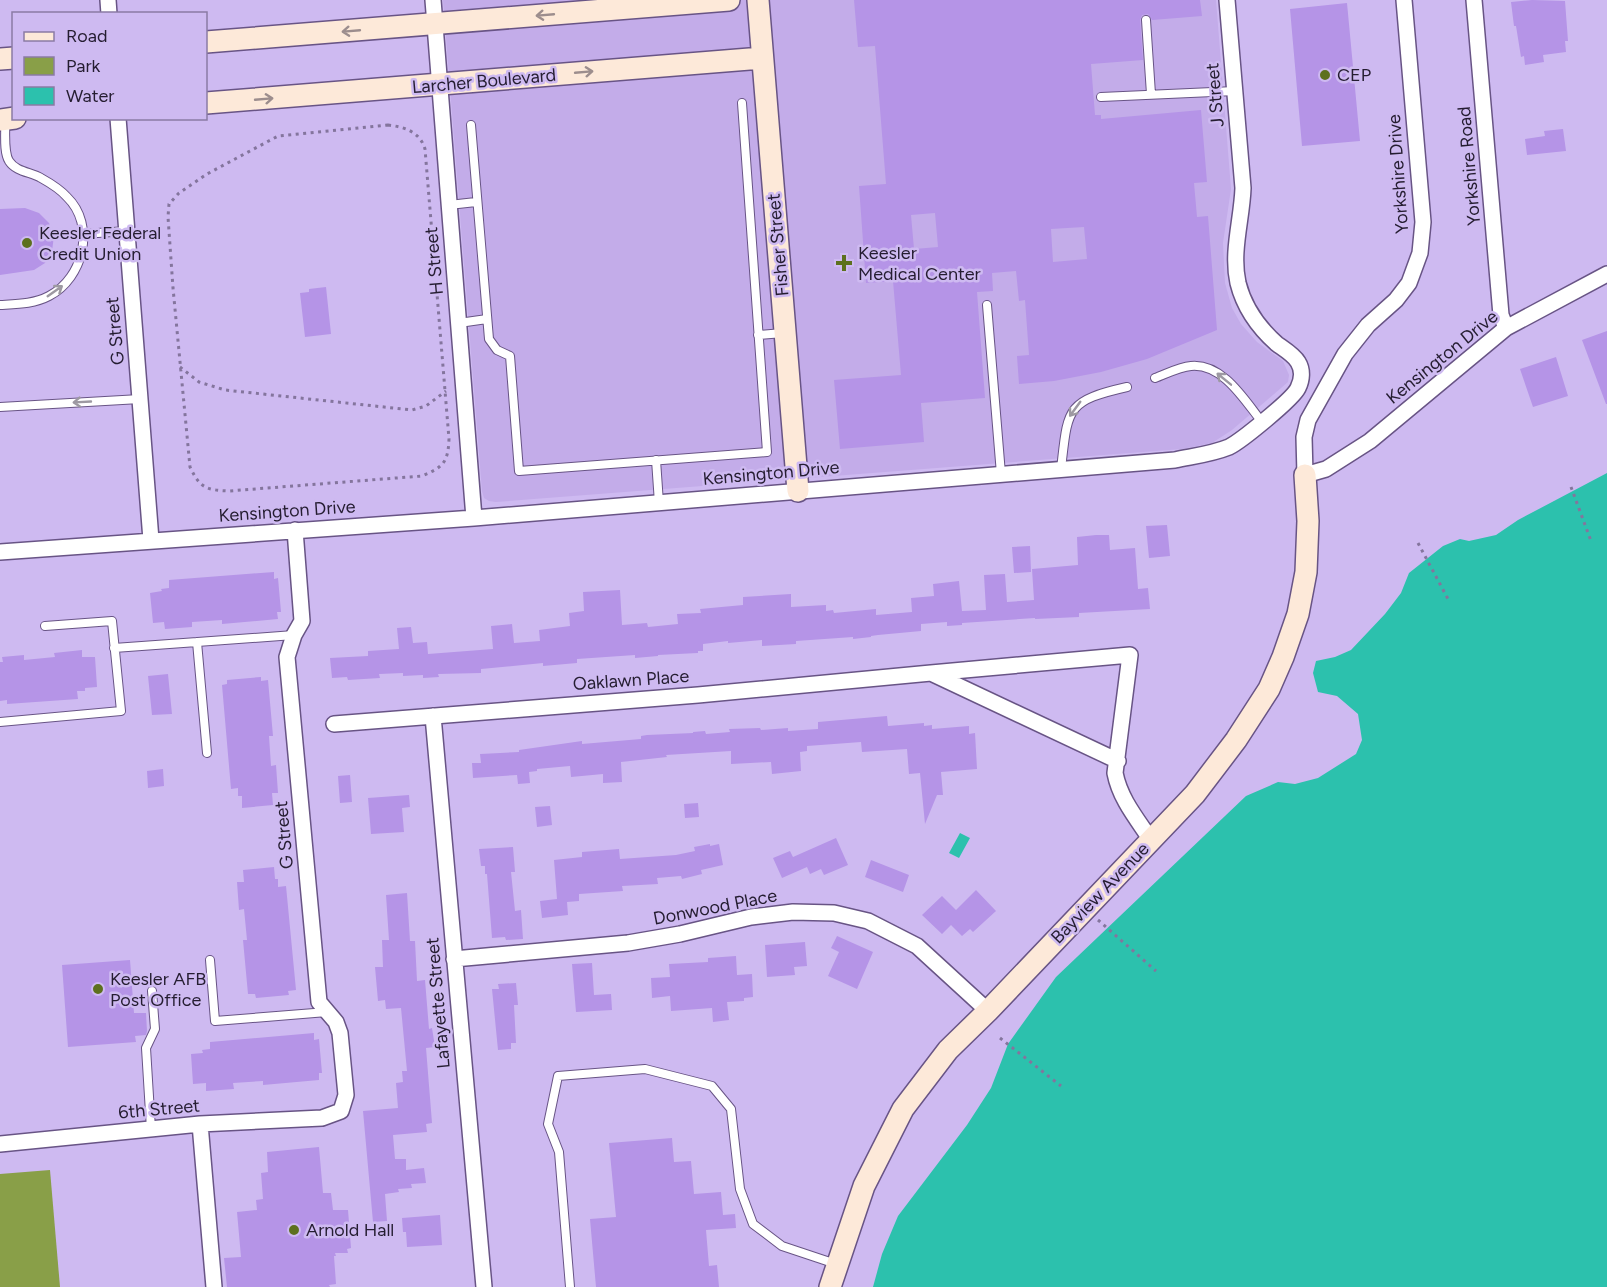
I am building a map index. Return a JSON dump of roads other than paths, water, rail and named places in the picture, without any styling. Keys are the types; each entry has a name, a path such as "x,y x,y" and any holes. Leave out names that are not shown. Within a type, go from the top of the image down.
{"street":[{"name":"H Street","path":"434,0 474,518"},
{"path":"207,42 729,0"},
{"name":"Fisher Street","path":"758,0 798,491"},
{"name":"J Street","path":"1227,0 1243,188"},
{"name":"Yorkshire Drive","path":"1305,475 1304,437 1308,420 1345,354 1368,325 1396,300 1409,283 1420,253 1423,222 1404,0"},
{"name":"Yorkshire Road","path":"1474,0 1501,315 1506,328"},
{"name":"Larcher Boulevard","path":"207,103 762,58"},
{"name":"G Street","path":"118,120 152,540"},
{"name":"Kensington Drive","path":"0,552 474,518 1176,460 1211,453 1230,446 1262,422 1298,390 1302,377 1297,360 1269,336 1255,320 1238,285 1237,239 1242,212 1243,188"},
{"name":"Kensington Drive","path":"1305,475 1326,469 1370,441 1506,328 1607,274"},
{"name":"Bayview Avenue","path":"830,1287 864,1186 903,1109 948,1050 1196,794 1236,740 1269,689 1298,614 1306,572 1308,522 1305,475"},
{"name":"G Street","path":"295,530 302,621 294,635 287,657 288,669 319,1002 336,1022 340,1033 346,1095 341,1111 322,1118"},
{"name":"Oaklawn Place","path":"334,724 1130,655 1115,773 1117,784 1125,801 1151,840"},
{"path":"931,673 1118,761"},
{"name":"Lafayette Street","path":"433,716 484,1287"},
{"name":"Donwood Place","path":"454,959 628,943 680,934 751,917 793,912 834,913 868,921 917,946 988,1011"},
{"name":"6th Street","path":"0,1144 200,1124 322,1118"},
{"path":"200,1124 214,1287"}],"lane":[{"path":"1146,20 1151,94"},
{"path":"1101,97 1234,91"},
{"path":"471,125 489,339 497,350 510,356 519,471 767,452 742,103"},
{"path":"0,305 32,303 51,295 65,284 76,269 82,252 83,234 79,213 69,197 39,177 16,168 8,160 7,119"},
{"path":"449,205 476,202"},
{"path":"83,234 127,231"},
{"path":"987,305 1001,474"},
{"path":"459,323 487,319"},
{"path":"758,335 785,333"},
{"path":"1155,378 1191,366 1207,368 1220,374 1235,388 1262,422"},
{"path":"1061,469 1065,433 1070,414 1082,400 1127,387"},
{"path":"0,407 140,399"},
{"path":"656,460 658,502"},
{"path":"0,722 121,711 112,621 45,626"},
{"path":"114,648 294,635"},
{"path":"197,642 207,753"},
{"path":"210,960 215,1021 328,1012"},
{"path":"151,1129 146,1047 154,1029 152,991"},
{"path":"570,1287 559,1152 548,1124 558,1076 568,1075 645,1069 712,1086 731,1109 740,1190 753,1224 782,1246 838,1265"}],"water":[{"path":"1607,473 1607,1287 873,1287 882,1254 898,1216 967,1125 991,1088 1008,1044 1056,977 1246,796 1278,782 1295,784 1318,778 1356,754 1362,740 1358,714 1337,696 1318,692 1313,673 1316,661 1335,657 1351,650 1385,614 1401,593 1409,573 1443,546 1460,539 1469,541 1496,535 1518,520"},
{"path":"960,833 970,838 959,858 949,853"}],"place":[{"name":"CEP","path":"1325,75"},
{"name":"Keesler Federal Credit Union","path":"27,243"},
{"name":"Keesler Medical Center","path":"844,263"},
{"name":"Keesler AFB Post Office","path":"98,989"},
{"name":"Arnold Hall","path":"294,1230"}]}
